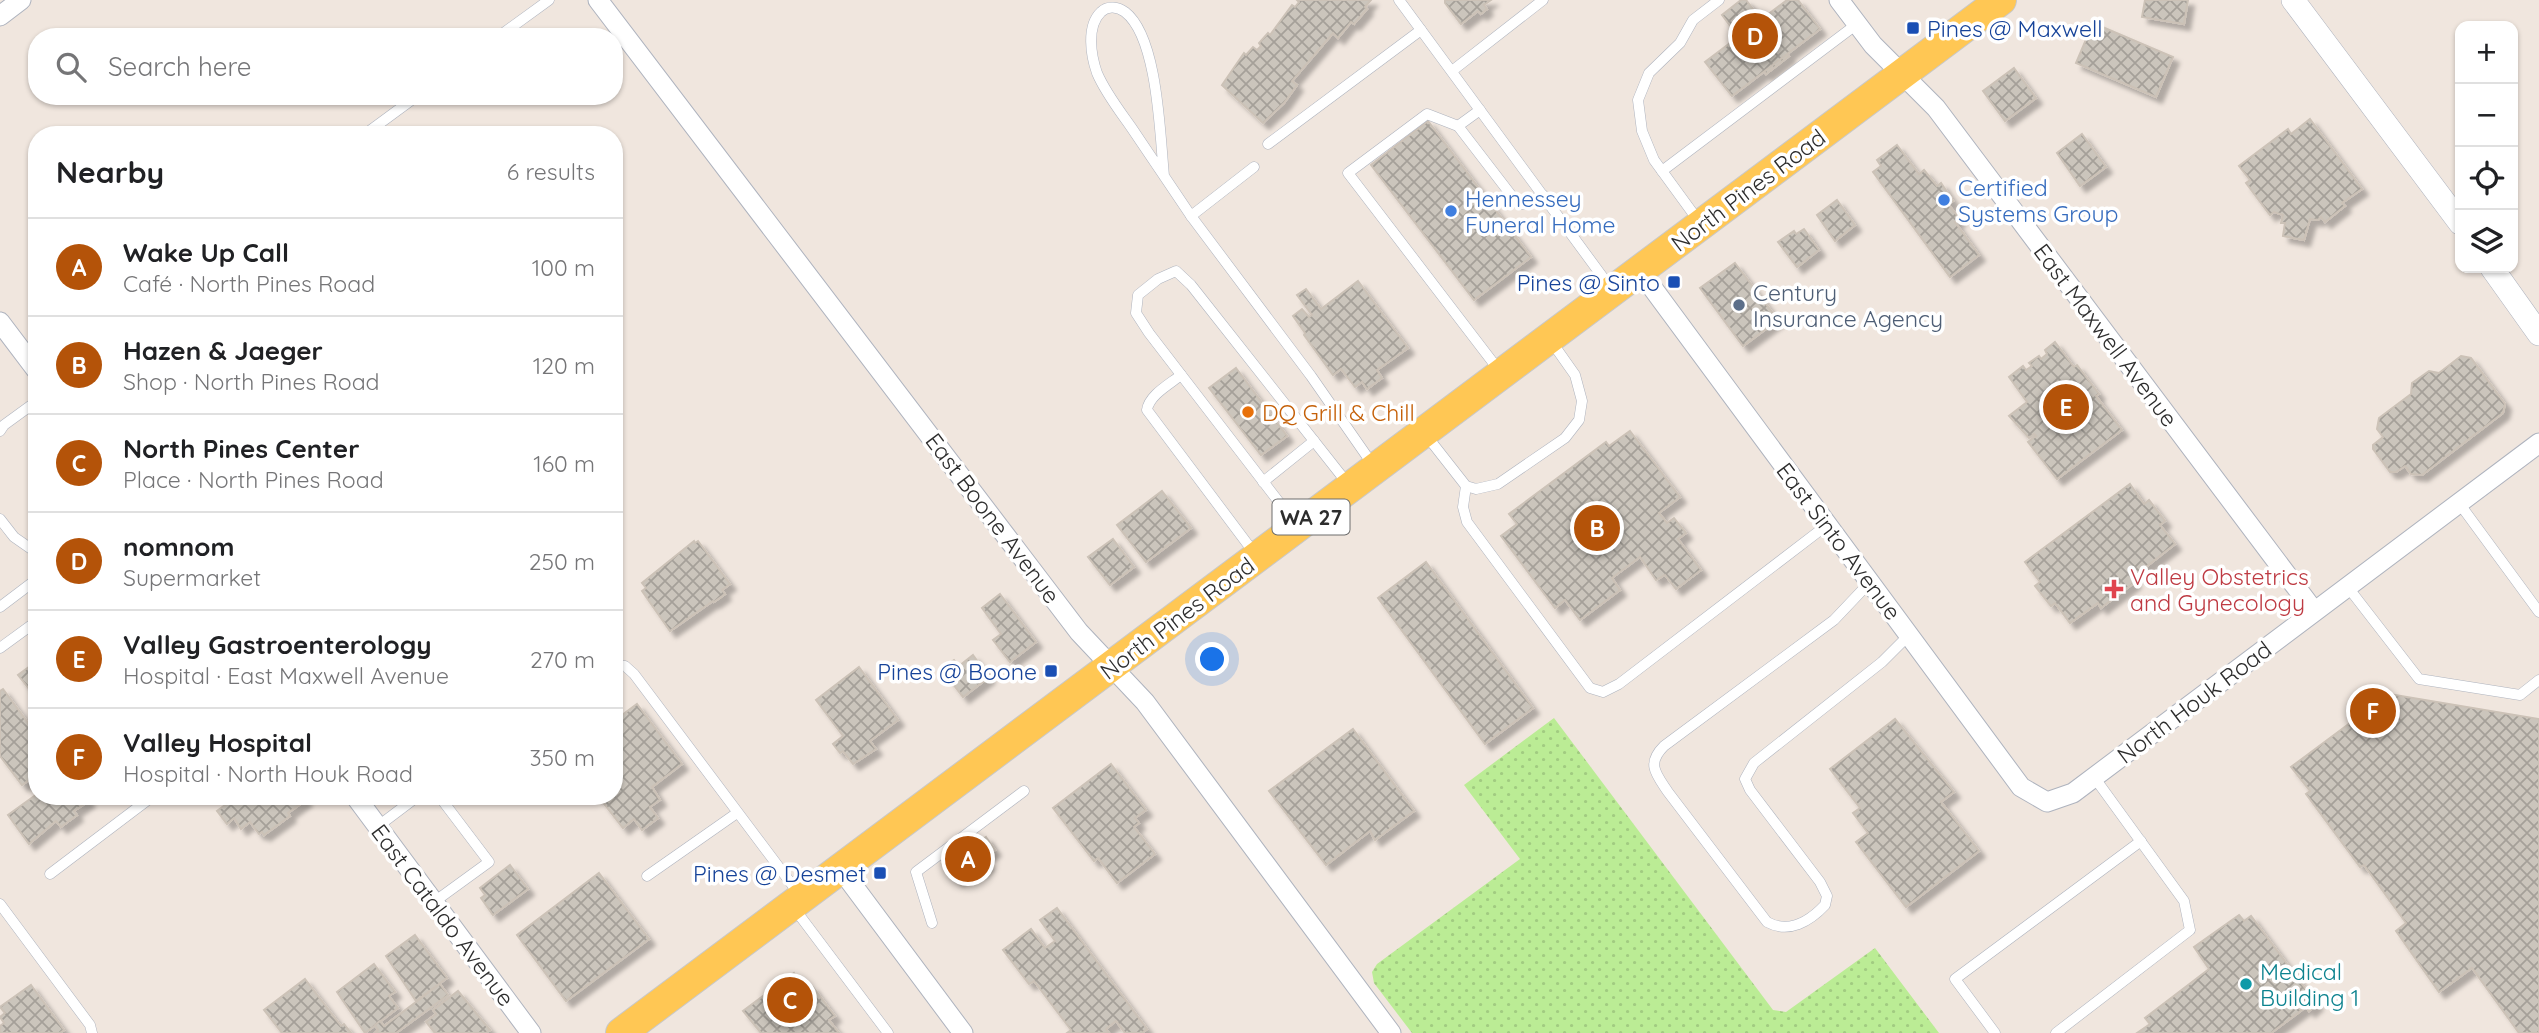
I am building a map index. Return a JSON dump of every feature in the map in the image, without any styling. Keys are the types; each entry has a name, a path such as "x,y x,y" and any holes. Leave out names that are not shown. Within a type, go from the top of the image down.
{"main road":[{"name":"North Pines Road","path":"634,1026 796,901 1113,667 2001,0"}],"street":[{"path":"0,16 21,0"},
{"name":"East Boone Avenue","path":"598,0 619,28"},
{"name":"East Maxwell Avenue","path":"1839,0 1873,45 1936,108 2314,611"},
{"path":"2293,0 2455,216"},
{"name":"East Boone Avenue","path":"623,33 1079,632 1145,702 1391,1033"},
{"name":"East Sinto Avenue","path":"1640,271 2021,787 2047,802"},
{"path":"2496,273 2539,334"},
{"path":"0,322 28,359"},
{"name":"North Houk Road","path":"2047,802 2073,793 2539,443"},
{"name":"East Cataldo Avenue","path":"361,805 531,1033"},
{"path":"840,868 964,1033"}],"lane":[{"path":"511,28 549,0"},
{"path":"1399,0 1613,291"},
{"path":"1452,72 1543,0"},
{"path":"1701,225 1662,172 1642,131 1638,100 1649,73 1680,43 1693,20 1719,0"},
{"path":"1164,176 1156,87 1146,48 1129,15 1120,8 1110,7 1101,11 1091,34 1092,56 1098,74 1111,97 1164,176 1191,216 1376,468"},
{"path":"1662,172 1857,24"},
{"path":"1268,144 1421,30"},
{"path":"376,126 405,105"},
{"path":"1458,126 1480,110"},
{"path":"1501,373 1349,173 1427,114 1458,126 1518,204 1525,204 1543,195"},
{"path":"1191,216 1254,167"},
{"path":"1298,527 1136,313 1138,295 1158,279 1176,271 1191,285 1350,488"},
{"path":"1424,432 1466,486 1476,489 1498,484 1565,438 1579,420 1582,401 1575,376 1549,338"},
{"path":"1181,375 1154,397 1146,410 1258,558"},
{"path":"0,431 28,408"},
{"path":"1263,482 1314,441"},
{"path":"1466,486 1463,507 1467,522 1590,688 1603,692 1619,684 1827,525"},
{"path":"2459,503 2539,612"},
{"path":"0,519 14,537 28,546"},
{"path":"1870,582 1834,620 1664,746 1653,762 1656,774 1668,792 1767,922 1776,927 1793,926 1806,920 1825,905 1827,896 1820,882 1750,790 1745,779 1746,774 1759,758 1882,662 1909,635"},
{"path":"0,607 28,586"},
{"path":"2347,586 2419,679 2520,695 2539,680"},
{"path":"0,648 28,628"},
{"path":"623,666 634,674 737,813 888,1033"},
{"path":"2056,1033 2190,930 2184,901 2094,777"},
{"path":"932,923 916,872 1024,792"},
{"path":"50,874 141,805"},
{"path":"377,827 406,805"},
{"path":"434,902 489,862 446,805"},
{"path":"647,876 737,813"},
{"path":"1995,1033 1955,979 2141,841"},
{"path":"0,904 90,1025 92,1033"}],"green space":[{"path":"1554,718 1773,1010 1786,1012 1875,948 1939,1033 1412,1033 1374,983 1372,972 1377,964 1520,859 1464,785"}],"building":[{"path":"1297,0 1371,0 1354,24 1351,22 1338,38 1333,33 1292,81 1297,85 1284,103 1263,123 1222,85 1244,53 1246,55 1253,47 1257,50 1261,46 1259,43 1268,33 1270,35 1292,5 1295,7 1299,2"},
{"path":"1445,0 1491,0 1484,5 1487,9 1481,14 1478,11 1461,24"},
{"path":"1741,0 1746,0 1789,56 1766,74 1722,15"},
{"path":"1787,0 1798,0 1820,29 1732,96 1705,62"},
{"path":"2145,0 2188,0 2184,24 2142,17"},
{"path":"2093,23 2173,57 2156,97 2076,63"},
{"path":"2014,68 2036,98 2005,121 1983,91"},
{"path":"2310,119 2362,189 2342,203 2345,206 2325,222 2321,217 2318,220 2310,219 2304,240 2283,236 2283,215 2274,212 2270,215 2246,183 2250,180 2239,166 2288,129 2291,134"},
{"name":"Hennessey Funeral Home","path":"1428,121 1531,257 1474,300 1371,165"},
{"path":"2082,134 2106,167 2080,186 2057,153"},
{"path":"1897,145 1919,174 1924,170 1937,186 1941,183 1953,201 1948,204 1960,219 1955,222 1979,255 1950,277 1873,172 1881,166 1877,160"},
{"path":"1837,200 1855,225 1835,241 1817,215"},
{"path":"1804,229 1819,250 1797,267 1778,242 1794,231 1796,234"},
{"path":"1735,263 1778,320 1743,346 1700,288"},
{"path":"1358,281 1408,348 1377,370 1382,378 1367,389 1362,382 1355,387 1341,369 1333,375 1293,316 1302,309 1309,317 1312,315 1297,295 1306,289 1321,309"},
{"path":"2055,342 2074,367 2077,365 2122,430 2057,479 2028,442 2036,436 2034,434 2029,438 2009,416 2027,402 2009,377 2023,366 2026,370 2032,366 2029,363 2039,356 2041,359 2047,354 2045,350"},
{"path":"2461,356 2471,358 2505,404 2503,413 2422,475 2411,474 2405,466 2396,472 2390,472 2373,449 2373,445 2383,437 2377,429 2379,418 2411,394 2412,383 2429,371 2439,373"},
{"name":"DQ Grill & Chill","path":"1236,368 1287,436 1261,455 1209,388"},
{"path":"1630,431 1680,497 1659,513 1667,523 1674,518 1686,533 1678,539 1701,570 1676,589 1665,575 1656,580 1640,557 1612,578 1620,590 1580,620 1565,600 1555,608 1501,536 1517,524 1509,514 1606,442 1609,446"},
{"path":"2130,484 2144,504 2149,500 2165,521 2160,525 2175,544 2132,578 2135,582 2101,608 2098,603 2070,623 2055,603 2051,606 2035,586 2040,582 2025,562"},
{"path":"1162,491 1191,528 1146,562 1117,525"},
{"path":"1113,539 1134,567 1110,585 1088,557"},
{"path":"694,541 698,541 730,584 722,590 725,594 670,631 642,591 646,588 642,583"},
{"path":"1426,562 1533,708 1485,744 1378,598"},
{"path":"1000,594 1036,642 1010,662 993,640 1001,634 982,608"},
{"path":"973,655 989,677 963,697 947,676 950,673 945,666 954,660 959,666"},
{"path":"859,667 898,720 870,741 876,749 853,764 843,751 840,753 833,744 843,736 816,700"},
{"path":"28,668 28,688 18,675"},
{"path":"3,689 28,723 28,781 22,785 0,756 0,691"},
{"path":"2389,694 2539,719 2539,1033 2519,1033 2472,968 2439,992 2396,931 2406,923 2364,865 2360,867 2306,794 2310,791 2291,767"},
{"path":"637,704 682,764 652,787 660,800 650,807 658,818 642,830 634,819 623,828 605,805 623,805 623,714"},
{"path":"1895,719 1954,792 1941,802 1979,851 1906,907 1856,842 1868,833 1853,813 1860,808 1830,769"},
{"path":"1353,729 1414,811 1375,840 1370,831 1326,865 1269,791"},
{"path":"1111,764 1146,810 1135,818 1139,823 1134,827 1155,854 1117,883 1098,858 1094,861 1053,808"},
{"path":"28,801 28,805 83,805 74,811 77,815 61,827 56,821 29,844 8,815"},
{"path":"225,805 299,805 288,813 290,816 264,835 262,832 259,834 250,822 241,829 234,818 227,824 217,811"},
{"path":"986,837 995,850 983,858 988,864 980,871 977,867 957,880 942,864 964,850 961,845 969,840 973,846"},
{"path":"510,865 528,889 493,915 481,898 485,895 480,888"},
{"path":"599,873 649,939 566,1001 517,935"},
{"path":"1057,908 1147,1029 1142,1033 1125,1033 1116,1021 1106,1029 1109,1033 1067,1033 1071,1030 1034,981 1029,984 1003,950 1031,929 1045,948 1055,941 1040,920"},
{"name":"Medical Building 1","path":"2239,915 2244,921 2251,916 2317,1004 2309,1011 2306,1007 2271,1033 2137,1033 2150,1024 2145,1018 2209,969 2194,947"},
{"path":"415,935 447,978 416,1001 386,956"},
{"path":"374,964 395,992 389,996 398,1008 365,1033 337,992"},
{"path":"794,973 807,990 812,986 835,1016 829,1020 839,1033 761,1033 743,1011"},
{"path":"305,979 341,1026 344,1024 351,1033 282,1033 264,1010"},
{"path":"440,984 448,995 396,1033 375,1033 378,1030 375,1025 380,1021 384,1026"},
{"path":"31,985 64,1030 60,1033 0,1033 0,1026 4,1023 0,1017 5,1013 0,1007"},
{"path":"458,991 490,1030 486,1033 435,1033 426,1022 436,1014 433,1010"}],"place":[{"name":"Pines @ Maxwell","path":"1913,28"},
{"name":"nomnom","path":"1755,36"},
{"name":"Certified Systems Group","path":"1944,200"},
{"name":"Hennessey Funeral Home","path":"1451,211"},
{"name":"Pines @ Sinto","path":"1674,282"},
{"name":"Century Insurance Agency","path":"1739,305"},
{"name":"Valley Gastroenterology","path":"2066,407"},
{"name":"DQ Grill & Chill","path":"1248,412"},
{"name":"Hazen & Jaeger","path":"1597,528"},
{"name":"Valley Obstetrics and Gynecology","path":"2114,589"},
{"name":"Pines @ Boone","path":"1051,671"},
{"name":"Valley Hospital","path":"2373,711"},
{"name":"Wake Up Call","path":"968,859"},
{"name":"Pines @ Desmet","path":"880,873"},
{"name":"Medical Building 1","path":"2246,984"},
{"name":"North Pines Center","path":"790,1000"}]}
